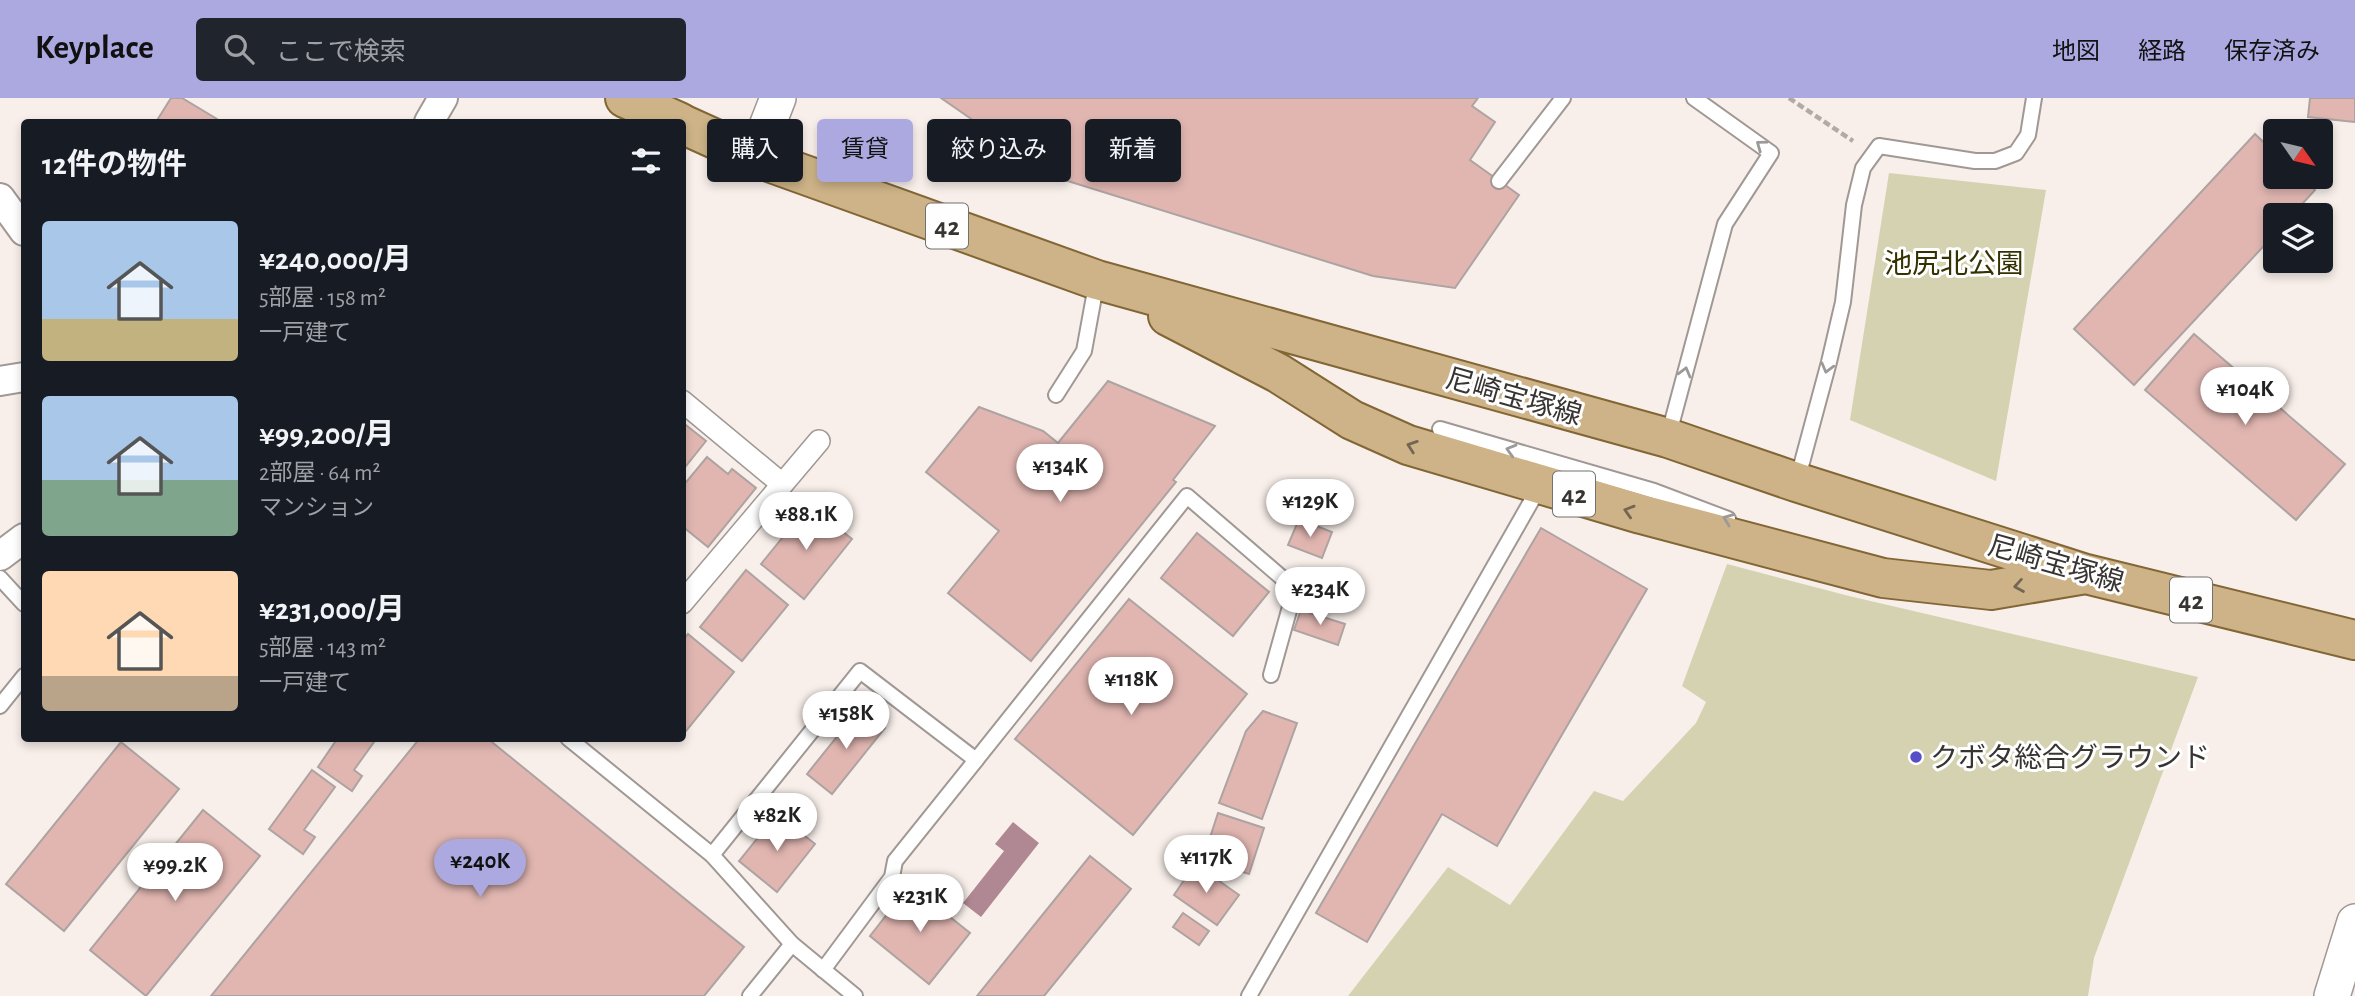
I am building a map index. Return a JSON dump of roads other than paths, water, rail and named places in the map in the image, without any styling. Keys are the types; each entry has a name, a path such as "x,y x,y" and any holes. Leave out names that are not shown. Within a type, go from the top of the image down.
{"main road":[{"name":"尼崎宝塚線","path":"625,98 672,119"},
{"name":"尼崎宝塚線","path":"686,125 707,135"},
{"name":"尼崎宝塚線","path":"803,174 1097,280 1668,438 1796,482 2086,574 2355,640"},
{"name":"42","path":"1097,280 1278,373 1352,420 1408,445 1537,484 1883,578 1991,590 2086,574"}],"street":[{"path":"431,119 443,98"},
{"path":"770,119 778,98"},
{"path":"0,198 21,227"},
{"path":"0,381 21,378"},
{"path":"686,404 782,484"},
{"path":"686,598 819,441"},
{"path":"0,556 21,540"},
{"path":"2332,996 2355,922"}],"lane":[{"path":"1499,181 1563,98"},
{"path":"1668,438 1725,224 1772,153 1694,98"},
{"path":"1796,482 1843,302 1854,205 1863,168 1879,146 1975,161 1995,161 2016,153 2028,135 2034,98"},
{"path":"1056,396 1084,351 1097,280"},
{"path":"1440,429 1654,491 1883,578"},
{"path":"1249,996 1532,500 1537,484"},
{"path":"823,970 892,877 895,860 1186,496 1295,589 1271,675"},
{"path":"0,578 21,601"},
{"path":"712,855 860,671 976,760"},
{"path":"0,706 21,680"},
{"path":"573,742 712,855 792,944 855,996"},
{"path":"750,996 792,944"}],"place":[{"name":"クボタ総合グラウンド","path":"1916,757"}],"park label":[{"name":"池尻北公園","path":"1954,263"}]}
